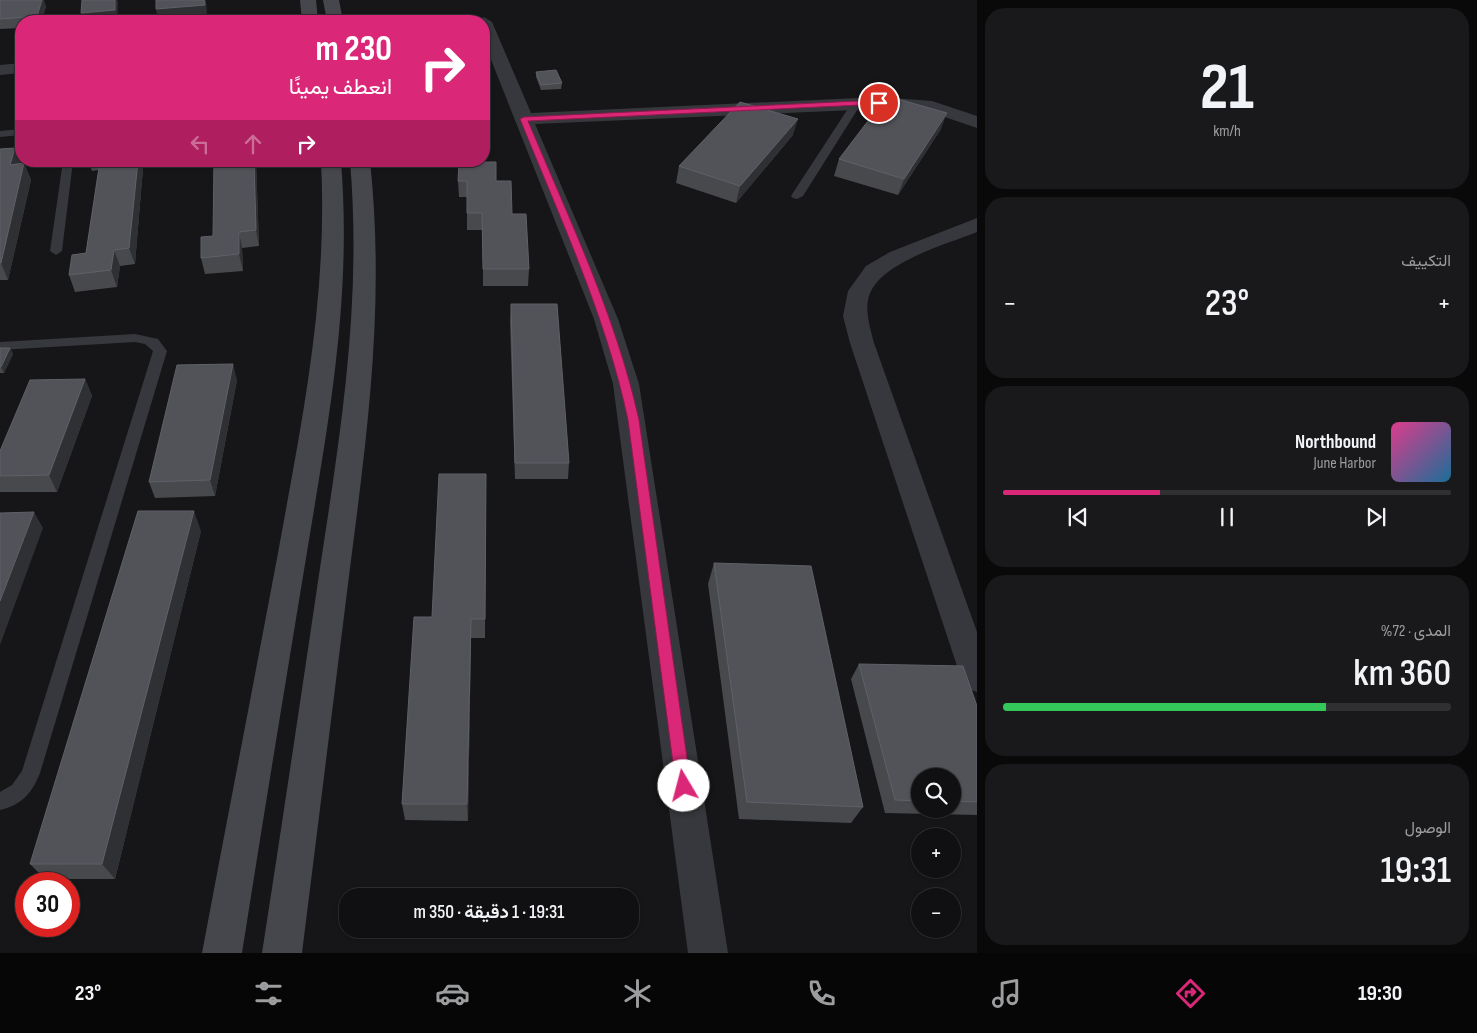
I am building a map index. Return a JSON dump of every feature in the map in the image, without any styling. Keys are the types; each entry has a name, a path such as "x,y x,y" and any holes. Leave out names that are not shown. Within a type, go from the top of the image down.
{"main road":[{"path":"308,0 309,15"},
{"path":"331,0 334,15"},
{"path":"222,953 310,451 329,319 335,247 331,167"},
{"path":"282,953 352,451 365,318 367,246 360,167"}],"street":[{"path":"490,36 606,319 626,384 633,420 708,953"},
{"path":"0,70 15,69"},
{"path":"524,119 905,103 932,107 977,122"},
{"path":"977,224 898,257 874,270 859,291 855,316 862,343 977,678"}],"lane":[{"path":"797,196 856,104"},
{"path":"0,134 15,133"},
{"path":"56,251 67,167"},
{"path":"0,346 135,338 147,339 156,344 160,352 31,773 26,784 16,795 0,801"}],"building":[{"path":"0,0 42,0 37,15 15,15 15,18 0,19"},
{"path":"82,0 115,0 115,10 81,13"},
{"path":"156,0 204,0 205,5 156,9"},
{"path":"556,70 562,83 541,85 536,72"},
{"path":"887,96 947,113 904,179 839,159"},
{"path":"740,102 798,119 740,186 679,166"},
{"path":"15,148 10,165 23,167 1,263 0,263 0,149"},
{"path":"490,162 496,162 496,181 511,181 512,214 526,214 529,269 483,269 482,213 467,213 467,181 458,181 459,167 490,167"},
{"path":"99,167 137,167 129,248 114,250 111,270 69,275 72,255 86,253"},
{"path":"214,167 254,167 256,230 239,232 239,254 201,258 201,237 213,236"},
{"path":"511,304 557,304 569,463 515,463"},
{"path":"0,348 10,348 1,367 0,367"},
{"path":"233,364 210,480 149,482 177,365"},
{"path":"85,379 49,475 0,476 0,451 30,380"},
{"path":"439,474 486,474 485,619 471,619 467,804 402,804 414,617 432,617"},
{"path":"138,511 194,511 102,864 30,864"},
{"path":"34,512 0,601 0,513"},
{"path":"714,563 811,566 863,807 747,802"},
{"path":"859,664 963,666 977,706 977,802 961,801 961,768 911,768 911,801 895,800"}],"route":[{"path":"684,786 633,420 626,384 606,319 524,119 879,103"}]}
